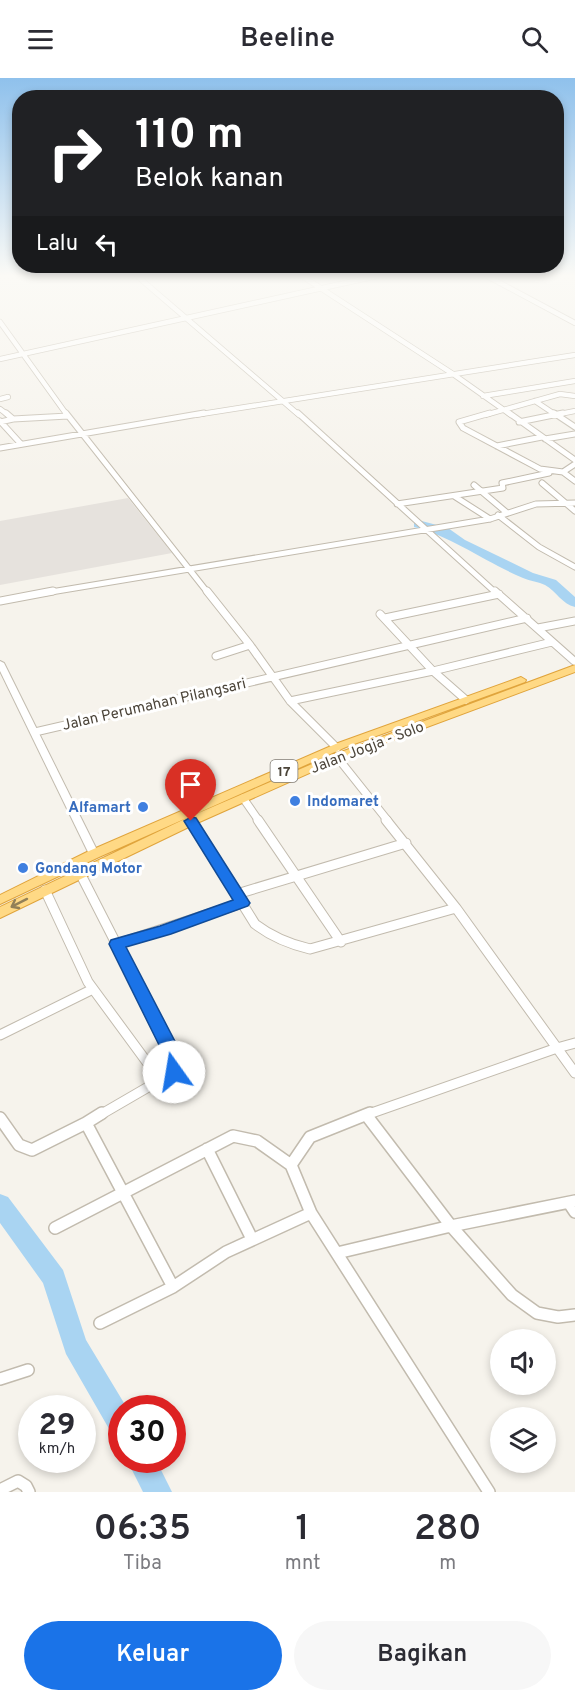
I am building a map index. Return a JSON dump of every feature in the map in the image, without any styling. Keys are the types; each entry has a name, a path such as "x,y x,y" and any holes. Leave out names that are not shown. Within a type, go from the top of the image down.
{"highway":[{"name":"Jalan Jogja - Solo","path":"0,900 94,854 337,752 466,699 575,663"},
{"name":"Jalan Jogja - Solo","path":"0,913 337,752 575,663"}],"street":[{"path":"15,342 81,434 187,570 249,645 290,701 337,752 456,908 575,1073"},
{"path":"0,359 78,342"},
{"path":"215,342 283,400 575,663"},
{"path":"397,504 504,488 502,483 550,472 563,472 575,462 453,374 403,342"},
{"path":"0,448 283,400 575,355"},
{"path":"483,396 575,381"},
{"path":"550,472 460,426 459,422 560,394 575,396"},
{"path":"0,399 8,397"},
{"path":"535,401 575,427"},
{"path":"0,409 13,419"},
{"path":"519,422 575,411"},
{"path":"0,422 13,419 68,416"},
{"path":"0,422 21,444"},
{"path":"497,446 575,434"},
{"path":"563,472 575,481"},
{"path":"542,483 575,511"},
{"path":"474,485 506,512"},
{"path":"454,496 490,519"},
{"path":"0,601 123,578 187,570 490,519 536,504 575,503"},
{"path":"498,515 539,547 575,567"},
{"path":"466,699 433,671 382,616 499,594"},
{"name":"Jalan Perumahan Pilangsari","path":"35,732 527,618"},
{"path":"538,628 575,621"},
{"path":"290,701 433,671 552,642"},
{"path":"216,656 249,645"},
{"path":"0,663 94,854"},
{"path":"243,798 342,942"},
{"path":"191,821 255,924 268,935 288,944 310,949 342,942 456,908"},
{"path":"237,894 406,843"},
{"path":"0,1118 19,1145 33,1150 86,1123 174,1072 173,1058 80,873"},
{"path":"45,890 93,989 160,1080"},
{"path":"117,944 242,903"},
{"path":"0,1035 93,989"},
{"path":"291,1165 310,1137 575,1043"},
{"path":"367,1116 451,1226 512,1295 537,1313 558,1317 575,1315"},
{"path":"86,1123 173,1287"},
{"path":"55,1228 233,1136 247,1135 261,1142 291,1165 311,1213 489,1492"},
{"path":"207,1149 252,1239"},
{"path":"337,1253 451,1226 573,1205"},
{"path":"100,1323 173,1287 226,1252 311,1213"},
{"path":"0,1379 28,1370"},
{"path":"0,1490 18,1481 26,1486 28,1492"}],"shaded area":[{"path":"128,498 172,553 0,585 0,521"}],"waterway":[{"path":"418,524 444,531 461,543 528,576 551,583 575,603"},
{"path":"0,1204 54,1278 75,1345 108,1401"},
{"path":"148,1473 158,1492"}],"place":[{"name":"Indomaret","path":"295,801"},
{"name":"Alfamart","path":"143,807"},
{"name":"Gondang Motor","path":"23,868"}],"route":[{"path":"174,1072 175,1064 171,1051 117,944 242,903 191,821"}]}
